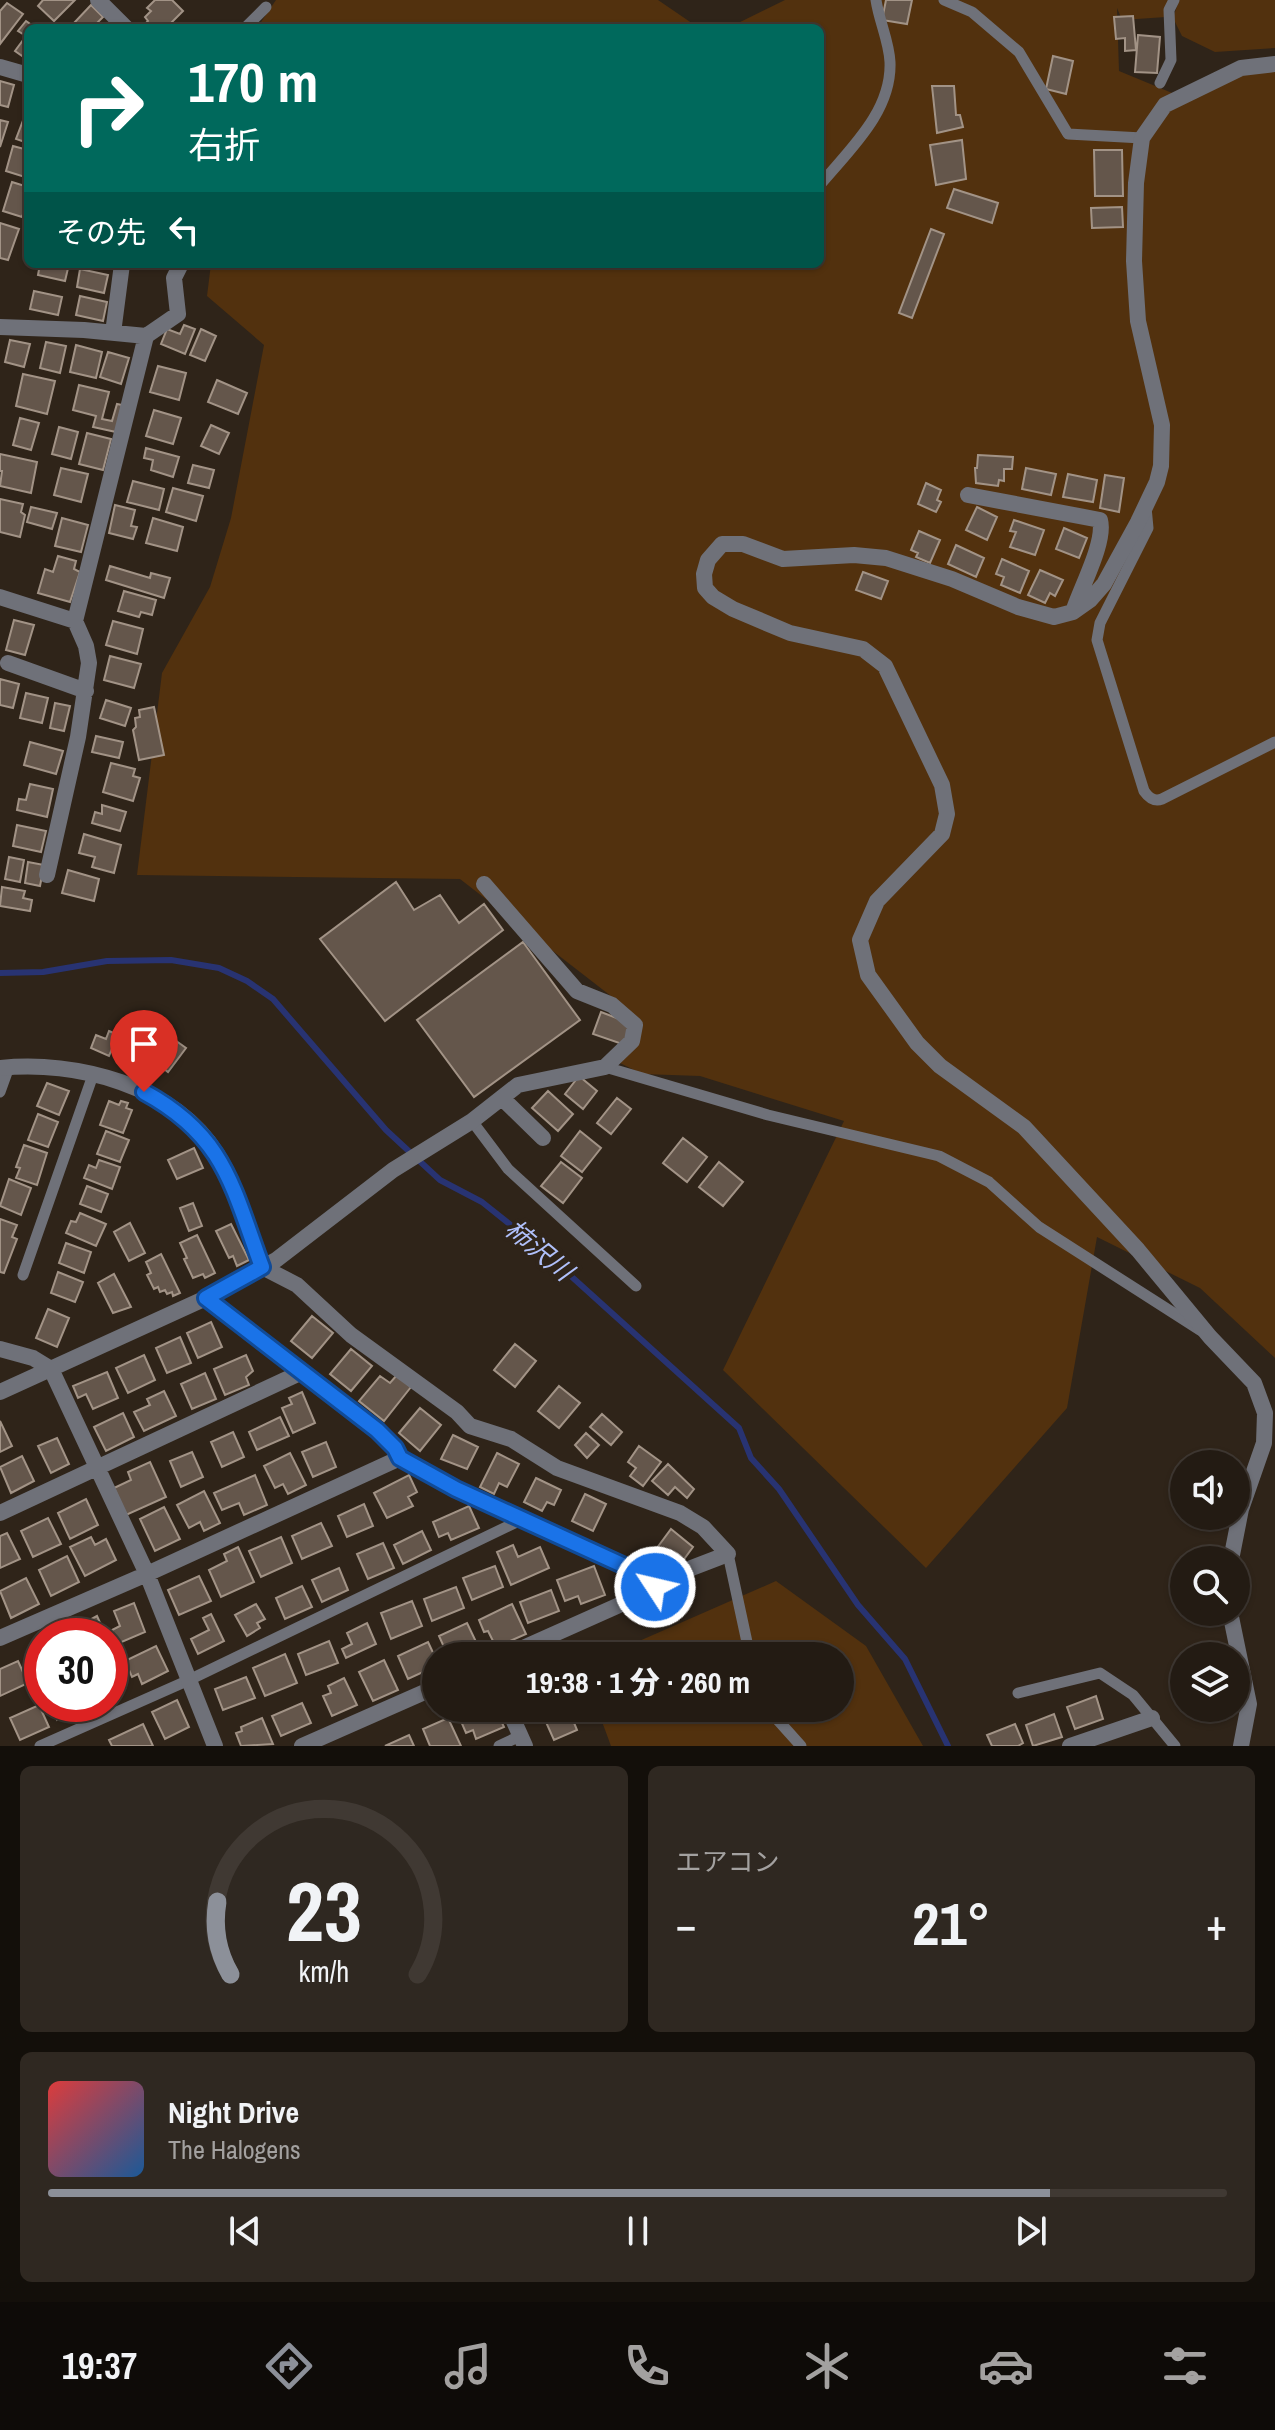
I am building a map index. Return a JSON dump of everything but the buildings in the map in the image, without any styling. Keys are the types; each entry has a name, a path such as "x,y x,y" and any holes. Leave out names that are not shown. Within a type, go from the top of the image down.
{"street":[{"path":"98,0 122,24"},
{"path":"1234,1546 1241,1509 1264,1443 1265,1413 1254,1383 1210,1337 1138,1250 1024,1127 940,1066 917,1043 868,975 860,940 877,901 942,834 947,814 942,785 885,666 863,649 790,633 733,609 705,588 704,574 708,560 722,544 743,544 783,559 870,555 906,563 1038,614 1054,617 1073,612 1090,600 1104,584 1146,507 1157,482 1163,455 1162,425 1138,321 1134,261 1136,183 1142,138 1165,105 1241,68 1275,64"},
{"path":"0,67 24,74"},
{"path":"113,333 121,268"},
{"path":"0,327 146,336 178,314 174,278 179,268"},
{"path":"47,875 86,691 89,663 86,646 75,621 146,336"},
{"path":"968,495 1100,520 1102,526 1098,546 1073,612"},
{"path":"0,597 75,621"},
{"path":"8,663 86,691"},
{"path":"0,1392 206,1298 276,1260 393,1170 468,1124 518,1085 605,1067 632,1041 635,1025 612,1005 577,991 484,884"},
{"path":"4,1067 62,1068 93,1075 117,1081 169,1106 203,1135 230,1179 262,1267 297,1285 351,1335 457,1412 470,1426 511,1439 557,1468 680,1513 703,1527 728,1554 655,1582"},
{"path":"502,1098 543,1138"},
{"path":"206,1298 377,1430 395,1448 400,1458 456,1489 655,1582"},
{"path":"0,1349 33,1358 51,1369 147,1574 215,1746"},
{"path":"0,1513 302,1372"},
{"path":"0,1638 400,1458"},
{"path":"536,1642 644,1594 655,1587 655,1582"},
{"path":"1233,1626 1249,1704 1241,1746"},
{"path":"302,1746 422,1693"},
{"path":"1070,1746 1152,1718"},
{"path":"514,1722 523,1741"}],"lane":[{"path":"824,180 874,120 886,89 890,62 876,0"},
{"path":"944,0 972,12 1019,52 1068,134 1142,138"},
{"path":"1160,83 1171,60 1169,10 1174,0"},
{"path":"249,24 266,7"},
{"path":"1146,507 1148,528 1100,623 1097,640 1144,791 1154,800 1162,799 1275,742"},
{"path":"0,1092 4,1067"},
{"path":"605,1067 768,1115 939,1156 989,1182 1039,1227 1210,1337"},
{"path":"23,1275 93,1075"},
{"path":"468,1124 508,1169 636,1286"},
{"path":"40,1746 189,1680 523,1519"},
{"path":"728,1554 747,1642"},
{"path":"1018,1693 1100,1673 1133,1695 1175,1746"},
{"path":"780,1722 801,1746"},
{"path":"499,1746 523,1741"}],"shaded area":[{"path":"276,0 658,0 693,24 260,24"},
{"path":"785,0 1174,0 1166,17 1122,20 1117,8 1119,71 1177,95 1275,64 1275,1358 1200,1288 1097,1237 1067,1408 926,1568 723,1370 844,1121 700,1076 642,1074 620,1063 629,1010 460,879 137,875 162,673 210,587 231,518 264,345 207,296 210,268 824,268 824,24 736,24"},
{"path":"1179,0 1275,0 1275,48 1215,52 1182,36 1173,18"},
{"path":"776,1581 866,1646 923,1746 611,1746 602,1722 854,1722 854,1642 637,1642"}],"waterway":[{"name":"柿沢川","path":"0,973 43,972 107,961 171,960 219,968 247,981 273,999 386,1130 440,1180 482,1202 541,1249 739,1428 751,1458 779,1489 858,1605 905,1659 948,1746"}],"route":[{"path":"144,1092 190,1122 216,1153 230,1179 262,1267 206,1298 377,1430 395,1448 400,1458 456,1489 640,1573 655,1582 655,1587"}]}
